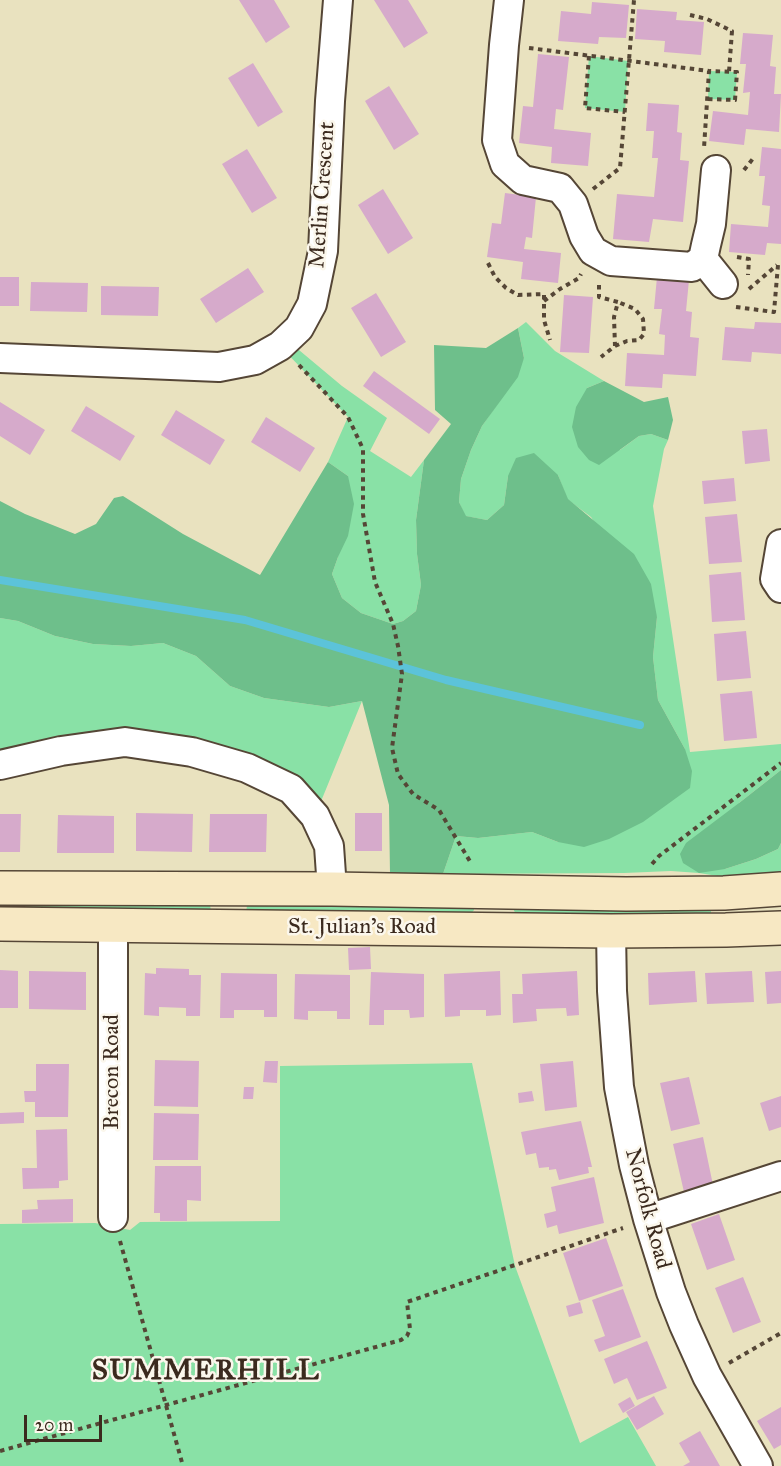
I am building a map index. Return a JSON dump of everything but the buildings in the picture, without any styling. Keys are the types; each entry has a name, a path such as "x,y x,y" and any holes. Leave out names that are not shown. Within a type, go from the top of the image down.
{"street":[{"name":"Merlin Crescent","path":"0,358 219,367 255,360 280,346 299,328 312,304 323,251 330,101 338,0"},
{"path":"509,0 497,140 505,164 523,180 560,188 573,204 584,236 596,253 611,261 693,267 703,259 711,224 716,170"},
{"path":"703,259 735,287"},
{"path":"781,544 775,579 781,588"},
{"path":"0,765 61,750 125,742 192,752 248,768 291,789 315,816 329,846 332,889"},
{"name":"St. Julian's Road","path":"0,888 332,889 626,894 724,893 781,889"},
{"path":"231,927 232,890"},
{"path":"488,892 492,929"},
{"path":"724,893 726,930"},
{"name":"St. Julian's Road","path":"0,924 611,931 781,928"},
{"name":"Brecon Road","path":"112,926 113,1217"},
{"name":"Norfolk Road","path":"611,931 618,1087 634,1165 658,1256 671,1293 707,1376 758,1466"},
{"path":"648,1219 781,1176"}],"path":[{"path":"573,204 620,168 634,0"},
{"path":"690,15 707,19 732,32 729,72"},
{"path":"504,45 710,71 737,72 735,100 708,99"},
{"path":"589,56 585,108 625,112"},
{"path":"710,71 703,168 716,170"},
{"path":"596,253 599,297 635,309 643,319 644,334 639,340 627,340 615,346 601,357"},
{"path":"544,302 560,288 579,278 596,253"},
{"path":"488,263 495,277 518,296 544,294 544,320 550,340"},
{"path":"735,287 778,264"},
{"path":"615,346 614,317 618,302"},
{"path":"280,346 348,417 363,448 363,514 375,582 393,624 402,674 392,748 398,774 413,794 439,810 488,892"},
{"path":"626,894 659,856 781,763"},
{"path":"113,1217 183,1466"},
{"path":"0,1451 401,1340 407,1336 410,1329 407,1302 648,1219"},
{"path":"707,1376 781,1333"}],"green space":[{"path":"589,56 628,61 625,112 585,108"},
{"path":"709,71 737,72 735,100 708,99"},
{"path":"526,322 555,351 604,381 587,388 620,450 639,436 651,434 668,440 664,449 653,506 690,752 781,744 781,770 739,803 725,869 778,849 781,843 781,876 724,877 671,871 443,874 456,836 478,838 532,832 558,842 685,749 658,700 653,657 657,617 591,517 567,499 558,475 508,476 504,505 487,520 465,516 459,502 461,479 471,450 482,426 524,358 518,328"},
{"path":"518,328 524,358 518,377 482,426 461,479 459,502 466,516 487,520 504,505 508,476 516,458 534,453 558,475 568,499 634,554 651,584 657,617 653,657 658,700 685,749 692,771 690,788 643,822 609,839 584,847 558,842 532,832 478,838 456,836 443,874 390,874 389,805 362,701 329,707 264,698 230,686 196,656 163,643 131,646 93,644 55,636 18,621 0,618 0,501 25,514 75,534 96,524 114,498 123,496 183,534 260,575 328,462 348,476 354,504 348,536 332,574 342,598 361,613 393,624 403,621 416,611 421,585 416,520 424,460 451,424 435,410 434,345 486,348"},
{"path":"287,340 342,386 387,418 370,451 411,477 424,460 416,520 421,585 416,611 403,621 393,624 361,613 342,598 332,574 338,557 348,476 328,462 348,417 280,346"},
{"path":"604,381 644,402 668,397 673,420 668,440 651,434 639,436 599,465 589,460 578,447 572,427 576,407 587,388"},
{"path":"0,618 18,621 55,636 93,644 131,646 163,643 196,656 230,686 264,698 329,707 362,701 315,816 291,789 125,742 0,765"},
{"path":"781,770 781,843 778,849 725,869 699,873 683,863 680,854 686,843"},
{"path":"254,901 474,906 474,910 470,915 246,912 247,906"},
{"path":"23,903 207,903 211,911 15,914 15,907"},
{"path":"514,905 711,906 711,915 519,916 514,911"},
{"path":"472,1063 515,1266 580,1443 628,1417 656,1466 0,1466 0,1224 95,1223 130,1230 140,1222 280,1221 280,1066"}],"waterway":[{"path":"0,580 245,620 446,680 640,725"}],"district":[{"name":"SUMMERHILL","path":"206,1372"}]}
